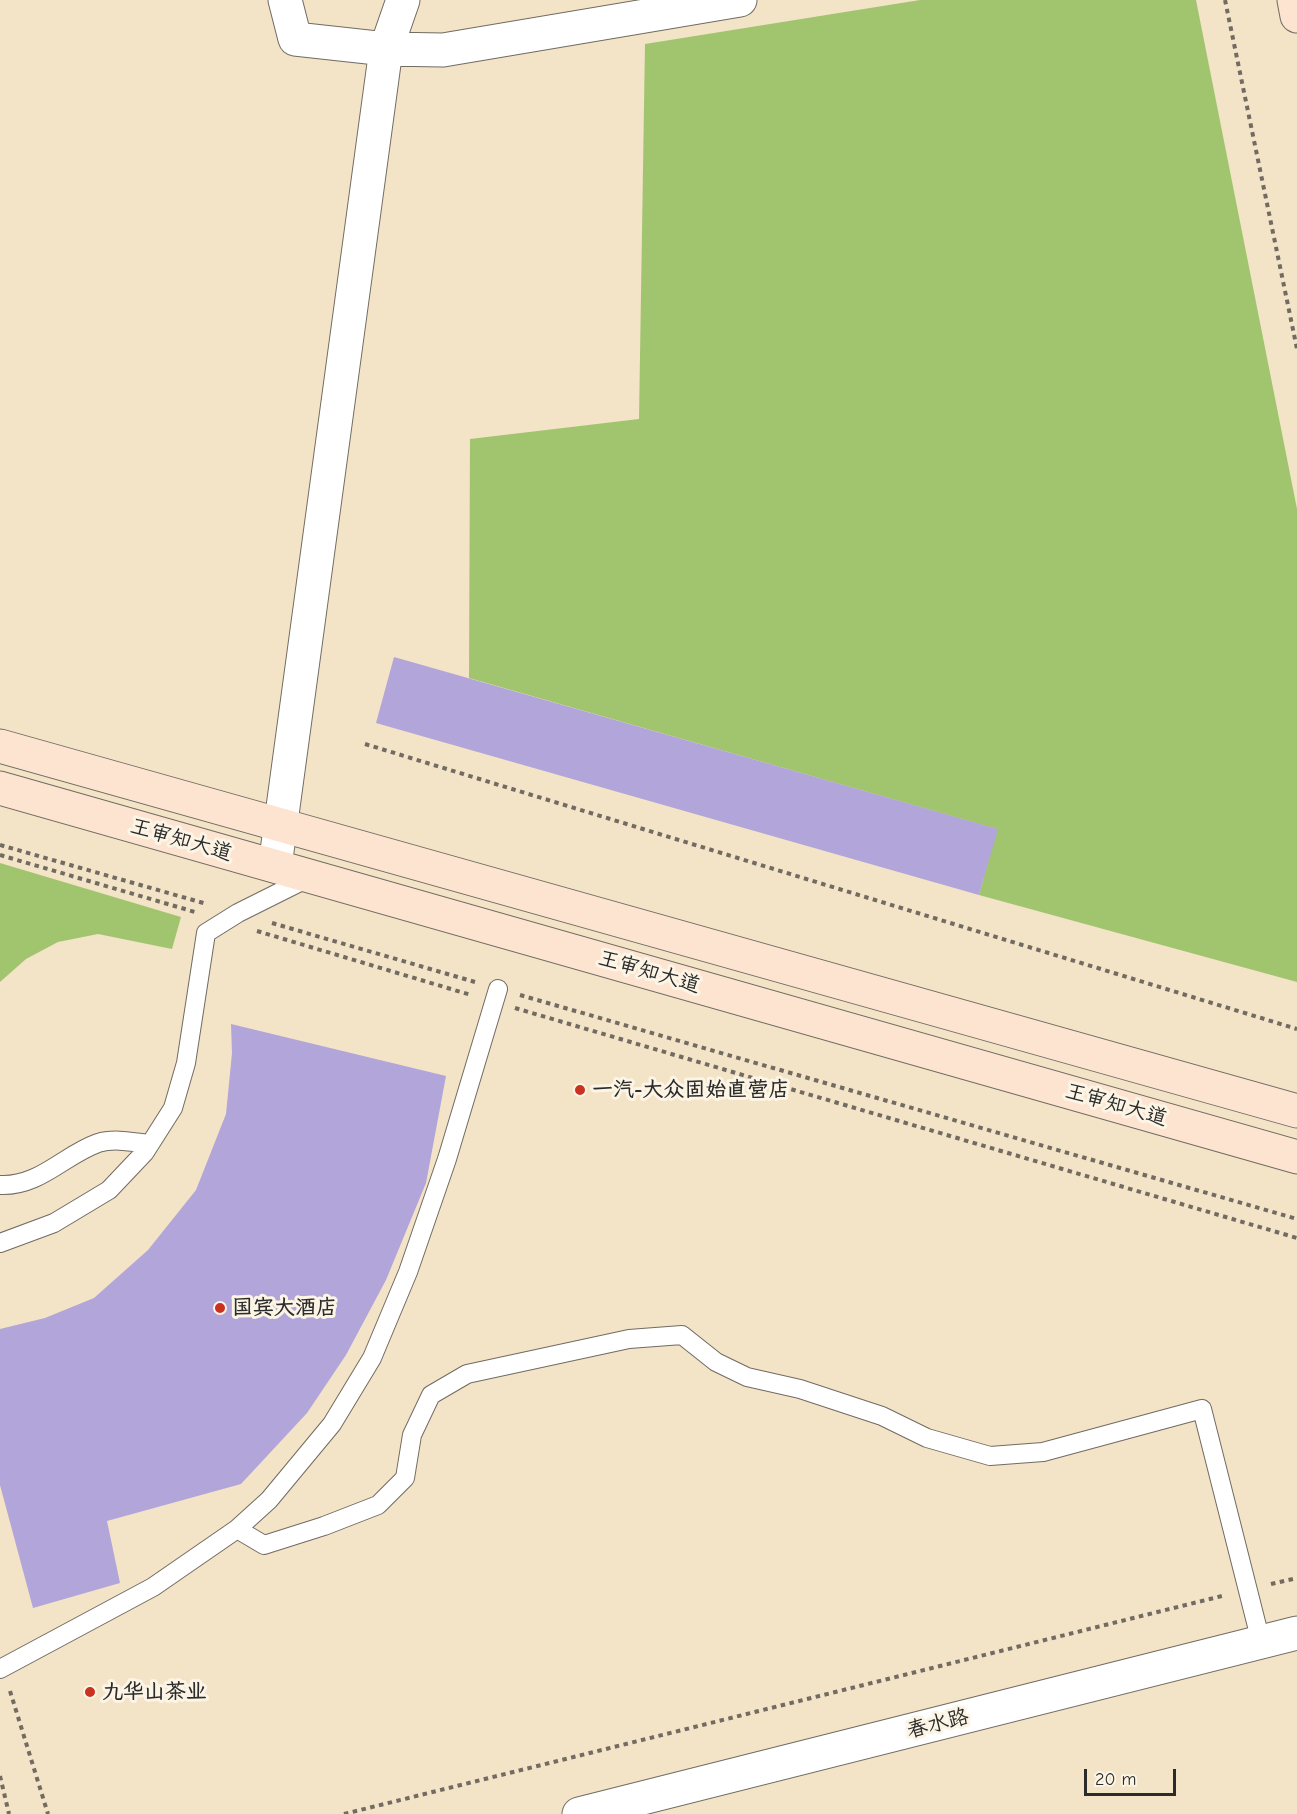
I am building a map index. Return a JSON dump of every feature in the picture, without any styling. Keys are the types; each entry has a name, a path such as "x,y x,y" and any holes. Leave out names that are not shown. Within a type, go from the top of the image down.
{"main road":[{"path":"1293,0 1297,16"},
{"path":"0,746 1297,1111"},
{"name":"王审知大道","path":"0,788 1297,1157"}],"street":[{"path":"285,0 295,39 386,49 443,50 740,0"},
{"path":"275,866 386,49 403,0"},
{"name":"春水路","path":"579,1814 1297,1633"}],"lane":[{"path":"0,1243 54,1223 109,1190 145,1152 173,1108 186,1063 206,933 311,876"},
{"path":"1,1669 153,1587 237,1530 269,1500 332,1424 372,1358 408,1272 447,1159 496,996"},
{"path":"0,1185 42,1176 80,1151 100,1143 120,1141 150,1144"},
{"path":"237,1530 264,1545 324,1526 378,1505 405,1478 412,1435 431,1395 467,1374 629,1339 682,1335 716,1362 747,1377 811,1392 882,1416 927,1438 990,1456 1043,1452 1202,1409 1261,1642"}],"path":[{"path":"1225,0 1297,349"},
{"path":"365,744 1297,1029"},
{"path":"0,845 1297,1238"},
{"path":"0,855 232,917 496,996 1297,1219"},
{"path":"344,1814 1297,1578"},
{"path":"1,1669 48,1814"},
{"path":"0,1776 9,1814"}],"green space":[{"path":"920,0 1196,0 1297,509 1297,982 979,895 997,829 469,678 470,439 639,419 645,44"},
{"path":"0,863 181,917 172,949 98,934 58,942 26,959 0,982"}],"building":[{"path":"394,657 998,829 979,895 376,723"},
{"name":"国宾大酒店","path":"231,1024 446,1076 426,1183 386,1280 346,1355 307,1413 241,1484 107,1521 120,1583 33,1608 0,1485 0,1329 45,1318 94,1298 148,1250 196,1190 226,1114 232,1053"}],"place":[{"name":"一汽-大众固始直营店","path":"580,1090"},
{"name":"国宾大酒店","path":"220,1308"},
{"name":"九华山茶业","path":"90,1692"}]}
